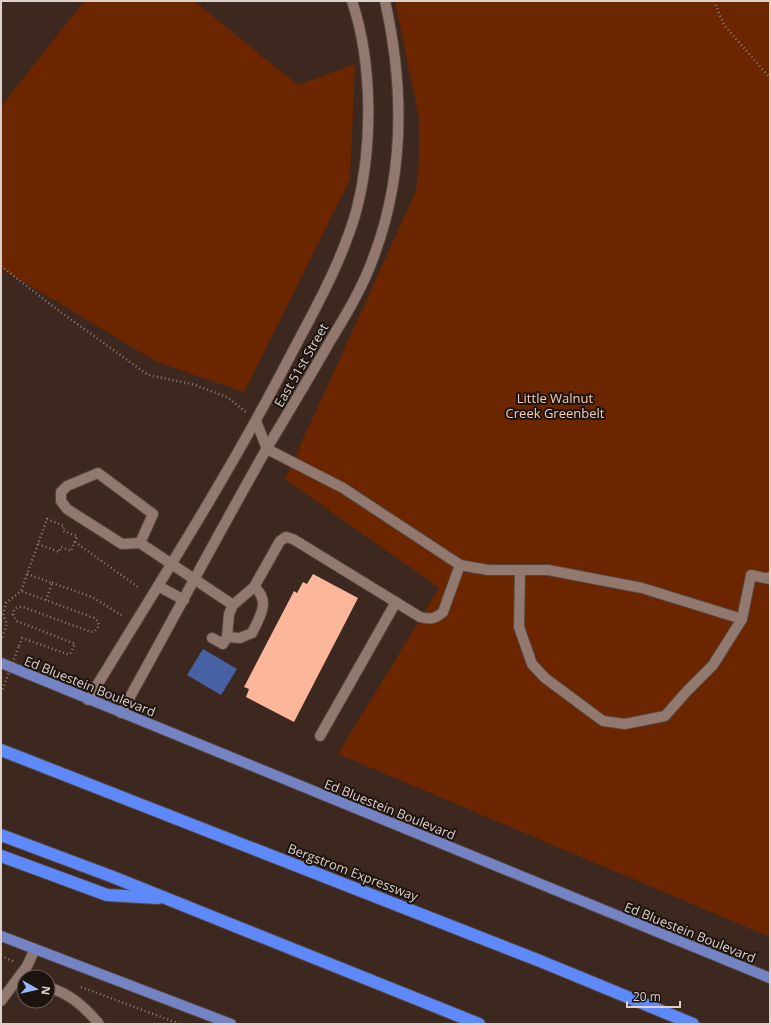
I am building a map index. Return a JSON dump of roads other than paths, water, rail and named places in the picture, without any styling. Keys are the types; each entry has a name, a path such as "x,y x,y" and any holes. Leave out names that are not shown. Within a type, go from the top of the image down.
{"highway":[{"name":"Bergstrom Expressway","path":"1,750 540,961 693,1024"},
{"path":"1,835 169,899 480,1024"},
{"path":"1,856 107,894 169,899"}],"main road":[{"name":"Ed Bluestein Boulevard","path":"1,663 88,700 770,978"},
{"path":"1,936 231,1024"}],"street":[{"name":"East 51st Street","path":"88,700 171,565 256,421 323,294 342,252 356,211 364,168 367,129 367,84 362,47 352,1"},
{"name":"East 51st Street","path":"121,713 267,449 353,302 374,257 387,214 396,168 399,125 398,82 394,41 385,1"},
{"path":"256,421 267,449 343,488 460,565 488,570 548,570 642,588 742,619"},
{"path":"140,543 154,514 98,474 67,486 61,492 61,501 67,509 122,544 140,543 233,605"},
{"path":"212,638 223,644 227,637 229,614 233,605 238,598 254,587 280,541 286,537 293,539 420,617 429,619 437,618 443,612 460,565"},
{"path":"520,571 518,627 532,664 545,678 603,721 626,724 665,716 713,665 742,619 751,576 769,579 770,577"},
{"path":"158,586 184,600"},
{"path":"227,637 240,638 252,633 262,613 264,602 259,591 254,587"},
{"path":"320,736 396,602"},
{"path":"25,969 35,949"},
{"path":"1,1001 16,984"},
{"path":"56,990 68,994 81,1004 99,1024"}],"water":[{"path":"203,649 237,669 221,695 187,675"}],"park label":[{"name":"Little Walnut Creek Greenbelt","path":"555,406"}]}
